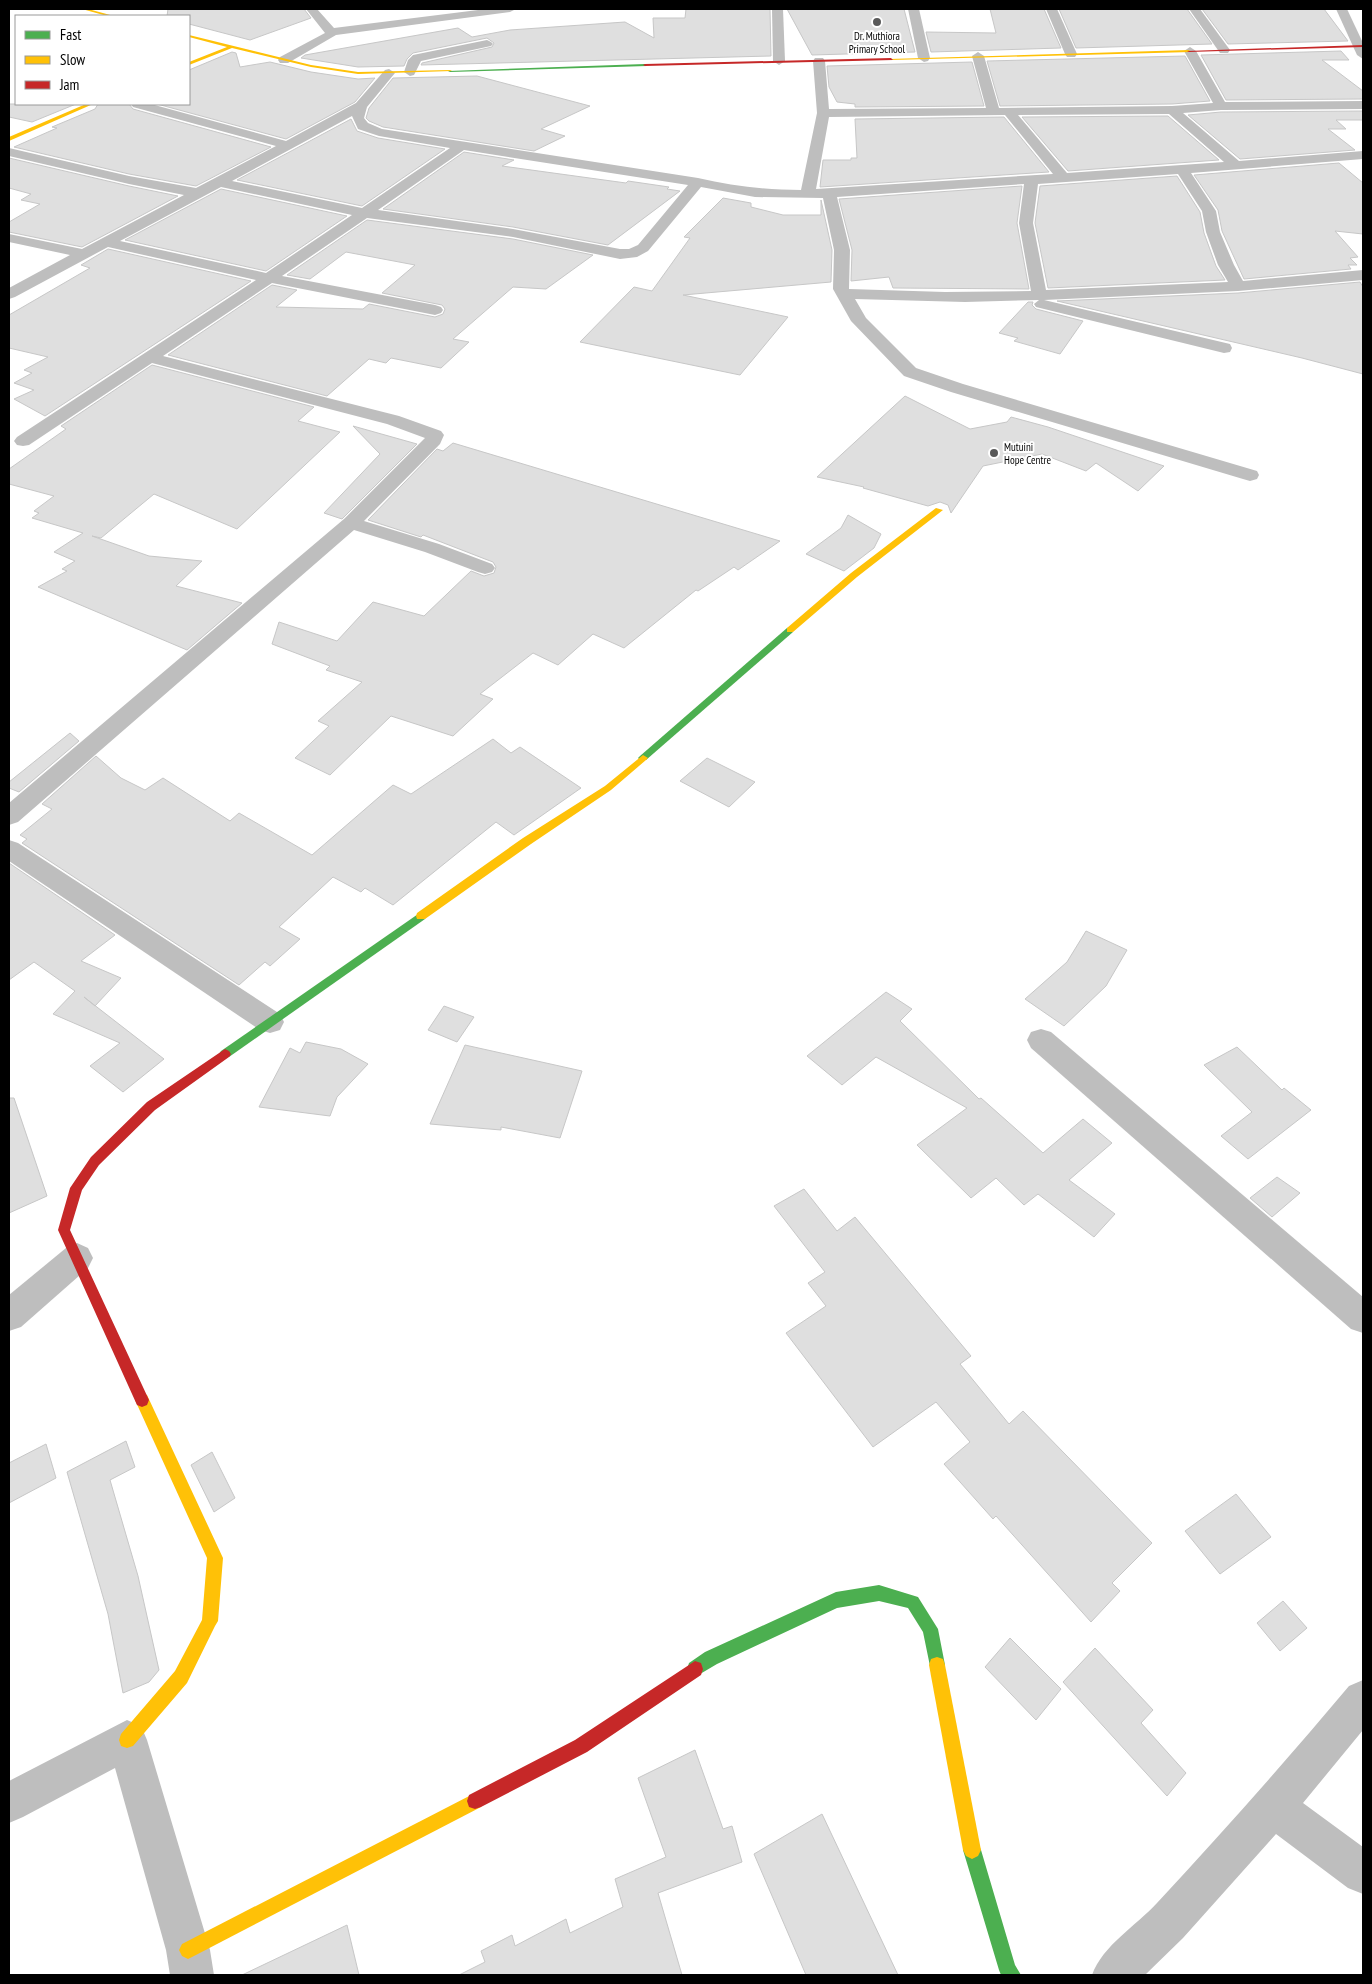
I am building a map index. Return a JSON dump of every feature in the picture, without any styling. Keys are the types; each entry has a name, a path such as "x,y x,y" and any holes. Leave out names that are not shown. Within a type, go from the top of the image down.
{"main road":[{"path":"84,9 108,15"},
{"path":"190,36 284,60 339,71 389,73 978,56 1224,50 1362,49"},
{"path":"190,64 230,47"},
{"path":"9,139 88,105"},
{"path":"127,1740 181,1676 210,1621 215,1558 64,1230 76,1188 96,1161 152,1106 527,842 608,788 854,576 939,510"},
{"path":"190,1963 581,1746 711,1658 836,1600 879,1593 913,1602 930,1629 971,1848 1008,1970 1012,1975"}],"street":[{"path":"311,9 331,32"},
{"path":"390,26 396,16 409,9"},
{"path":"331,32 390,26 510,9"},
{"path":"777,9 779,61"},
{"path":"913,9 924,58"},
{"path":"1051,9 1070,54"},
{"path":"1194,9 1224,50"},
{"path":"1341,9 1362,49"},
{"path":"284,60 327,38 331,32"},
{"path":"410,72 414,60 418,58 487,44"},
{"path":"1190,51 1221,106"},
{"path":"978,56 994,112"},
{"path":"808,192 823,112 820,61"},
{"path":"9,294 361,106 389,73"},
{"path":"141,105 287,144"},
{"path":"823,112 1172,110 1221,106 1363,105"},
{"path":"361,106 358,118 363,126 379,132 714,186 777,193 829,192 1237,166 1363,155"},
{"path":"1172,110 1237,166"},
{"path":"1009,112 1063,177"},
{"path":"23,441 269,278 462,146"},
{"path":"9,152 128,180 198,193"},
{"path":"1182,169 1208,211 1213,232 1226,265 1238,286"},
{"path":"1032,179 1026,223 1039,293"},
{"path":"219,182 365,213 513,233 620,254 632,254 642,248 698,182"},
{"path":"829,192 842,250 841,289 859,321 910,372 957,388 1250,475"},
{"path":"9,238 85,254"},
{"path":"105,242 269,278 436,310"},
{"path":"844,294 931,298 1011,297 1039,293 1059,295 1238,286 1363,275"},
{"path":"1011,297 1224,348"},
{"path":"9,816 351,523 434,440 435,435 393,420 149,357"},
{"path":"351,523 432,548 485,568"},
{"path":"9,849 270,1022"},
{"path":"1041,1040 1363,1318"},
{"path":"9,1316 77,1258"},
{"path":"1114,1975 1168,1923 1273,1807 1363,1700"},
{"path":"9,1803 127,1740 190,1963"},
{"path":"1273,1807 1363,1873"}],"building":[{"path":"168,9 304,9 311,18 250,40 190,24 190,15 167,15"},
{"path":"686,9 770,9 771,56 421,65 422,63 492,47 494,43 487,38 413,53 407,59 404,66 358,67 301,58 305,55 458,28 472,37 510,30 625,22 654,38 653,18 685,18"},
{"path":"787,9 904,9 915,52 812,55"},
{"path":"990,9 1044,9 1061,48 931,52 926,32 996,33"},
{"path":"1059,9 1187,9 1212,44 1076,48"},
{"path":"1202,9 1324,9 1348,41 1228,44"},
{"path":"1341,51 1349,60 1322,60 1363,91 1363,99 1226,100 1201,55"},
{"path":"232,52 236,53 240,67 270,62 311,72 358,79 375,78 355,102 286,139 161,105 190,105 190,70"},
{"path":"1185,56 1210,101 1172,104 1000,106 987,61"},
{"path":"972,62 984,106 855,107 855,104 837,102 829,87 827,66"},
{"path":"477,76 590,106 541,129 565,136 534,151 383,127 366,118 369,108 393,78"},
{"path":"9,104 74,105 32,122 9,117"},
{"path":"97,105 130,105 133,109 271,147 196,186 129,174 14,147 57,128 52,127 95,109"},
{"path":"1363,111 1363,120 1336,120 1346,129 1328,129 1355,150 1240,159 1188,115 1221,112"},
{"path":"1168,116 1219,160 1068,171 1022,117"},
{"path":"1004,117 1049,172 820,187 823,160 851,160 851,158 857,158 855,119"},
{"path":"351,119 357,131 378,138 445,149 362,206 237,180"},
{"path":"464,152 514,160 502,166 626,183 628,181 669,187 667,189 680,191 608,245 513,227 383,209"},
{"path":"9,158 178,196 82,247 9,232 9,222 40,204 21,200 31,194 9,188"},
{"path":"1339,163 1363,183 1363,234 1335,231 1358,257 1350,258 1357,265 1348,265 1351,269 1244,279 1222,231 1218,210 1194,175"},
{"path":"1177,176 1200,212 1204,233 1216,266 1225,280 1048,288 1035,223 1040,186"},
{"path":"1022,186 1017,223 1029,289 893,288 889,277 851,281 852,250 839,199"},
{"path":"221,189 347,216 266,271 125,240"},
{"path":"723,198 751,203 751,207 783,215 821,215 821,200 832,250 831,282 683,295 788,317 740,375 580,342 634,287 652,291 690,238 684,237"},
{"path":"367,220 513,239 593,255 546,289 513,287 453,339 469,342 441,368 391,358 386,363 369,359 327,396 168,355 272,285 297,290 276,307 363,309 369,304 435,317 443,314 445,309 442,305 382,293 415,265 346,252 310,279 287,275"},
{"path":"108,249 251,281 45,416 14,399 34,390 14,383 32,373 24,370 48,357 9,348 9,315 90,268 81,265"},
{"path":"1360,282 1363,287 1363,374 1057,301 1238,293"},
{"path":"1028,302 1033,302 1032,305 1036,309 1083,321 1060,354 1014,341 1018,338 999,333"},
{"path":"152,365 314,407 298,421 340,432 237,529 154,494 101,538 92,536 149,556 202,561 176,586 242,603 187,650 38,587 67,571 62,569 75,561 54,552 83,533 32,518 39,513 34,511 54,496 9,484 9,469 66,429 61,426"},
{"path":"905,396 970,429 1007,422 1011,417 1048,427 1164,466 1138,491 1096,463 1086,471 1042,454 983,466 951,513 948,505 940,502 928,506 864,487 817,477"},
{"path":"353,426 417,444 342,519 324,513 380,454"},
{"path":"453,443 780,541 738,570 734,567 698,591 696,590 624,648 593,634 558,665 533,653 480,694 493,699 453,736 391,716 330,775 295,758 329,726 318,721 362,682 326,670 330,666 272,644 279,622 337,641 373,602 424,616 471,571 484,576 494,573 496,567 493,562 423,535 421,537 368,520 437,449 443,451"},
{"path":"848,515 881,534 874,548 844,571 806,554 841,528"},
{"path":"70,733 79,741 19,792 9,788 9,782"},
{"path":"493,739 511,753 520,747 581,788 514,835 496,822 393,905 365,888 361,892 333,877 279,927 300,939 270,966 265,962 239,985 22,843 27,839 20,835 52,809 42,804 96,756 121,778 145,790 163,778 230,821 239,813 312,855 393,785 411,794"},
{"path":"707,758 755,782 729,807 680,781"},
{"path":"9,863 115,935 81,961 121,978 95,1006 164,1059 123,1092 90,1066 120,1043 53,1014 75,991 34,962 9,980"},
{"path":"1086,931 1127,950 1106,986 1064,1026 1025,999 1067,962"},
{"path":"886,992 912,1009 900,1021 979,1099 981,1098 1043,1153 1083,1119 1112,1143 1069,1180 1115,1214 1094,1237 1038,1194 1024,1205 996,1178 971,1198 917,1145 967,1108 876,1057 842,1085 807,1056"},
{"path":"444,1006 474,1017 457,1042 428,1030"},
{"path":"306,1042 341,1049 368,1064 337,1097 330,1116 259,1107 290,1048 300,1053"},
{"path":"465,1045 582,1071 560,1138 501,1127 501,1130 430,1124"},
{"path":"1237,1047 1282,1090 1284,1088 1311,1110 1248,1159 1221,1136 1252,1112 1204,1065"},
{"path":"9,1098 14,1098 47,1196 9,1213"},
{"path":"1277,1177 1300,1193 1272,1217 1250,1198"},
{"path":"804,1189 837,1231 855,1217 971,1356 960,1364 1009,1424 1023,1411 1152,1543 1112,1583 1120,1591 1091,1622 996,1516 993,1519 944,1464 970,1442 936,1402 873,1447 786,1333 826,1306 808,1283 825,1272 774,1206"},
{"path":"126,1441 135,1467 110,1480 138,1576 159,1670 149,1682 123,1693 108,1614 67,1472"},
{"path":"46,1444 56,1478 9,1503 9,1463"},
{"path":"212,1452 235,1498 214,1512 191,1465"},
{"path":"1236,1494 1271,1537 1220,1574 1185,1531"},
{"path":"1283,1601 1307,1628 1280,1651 1257,1623"},
{"path":"1010,1638 1061,1689 1036,1720 985,1667"},
{"path":"1095,1648 1153,1710 1141,1723 1186,1773 1167,1796 1063,1682"},
{"path":"695,1750 723,1829 732,1826 742,1862 658,1893 682,1975 459,1975 485,1962 481,1951 512,1935 515,1946 566,1919 570,1933 623,1907 615,1879 666,1857 638,1778"},
{"path":"822,1814 898,1975 806,1975 754,1854"},
{"path":"347,1925 359,1975 242,1975"}],"traffic: fast":[{"path":"450,71 645,65"},
{"path":"643,758 790,630"},
{"path":"225,1054 421,916"},
{"path":"695,1669 711,1658 836,1600 879,1593 913,1602 930,1629 937,1665"},
{"path":"972,1850 1008,1970 1012,1975"}],"traffic: slow":[{"path":"84,9 108,15"},
{"path":"190,36 311,66 358,73 450,71"},
{"path":"190,64 230,47"},
{"path":"891,59 1189,51"},
{"path":"9,139 88,105"},
{"path":"790,630 854,575 939,510"},
{"path":"421,916 527,841 608,788 643,758"},
{"path":"127,1740 181,1677 210,1621 215,1558 142,1400"},
{"path":"937,1665 972,1850"},
{"path":"188,1950 475,1801"}],"traffic: jam":[{"path":"1189,51 1363,46"},
{"path":"645,65 891,59"},
{"path":"142,1400 64,1230 76,1188 95,1161 151,1106 225,1054"},
{"path":"475,1801 581,1746 695,1669"}],"place":[{"name":"Dr. Muthiora Primary School","path":"877,22"},
{"name":"Mutuini Hope Centre","path":"994,453"}]}
